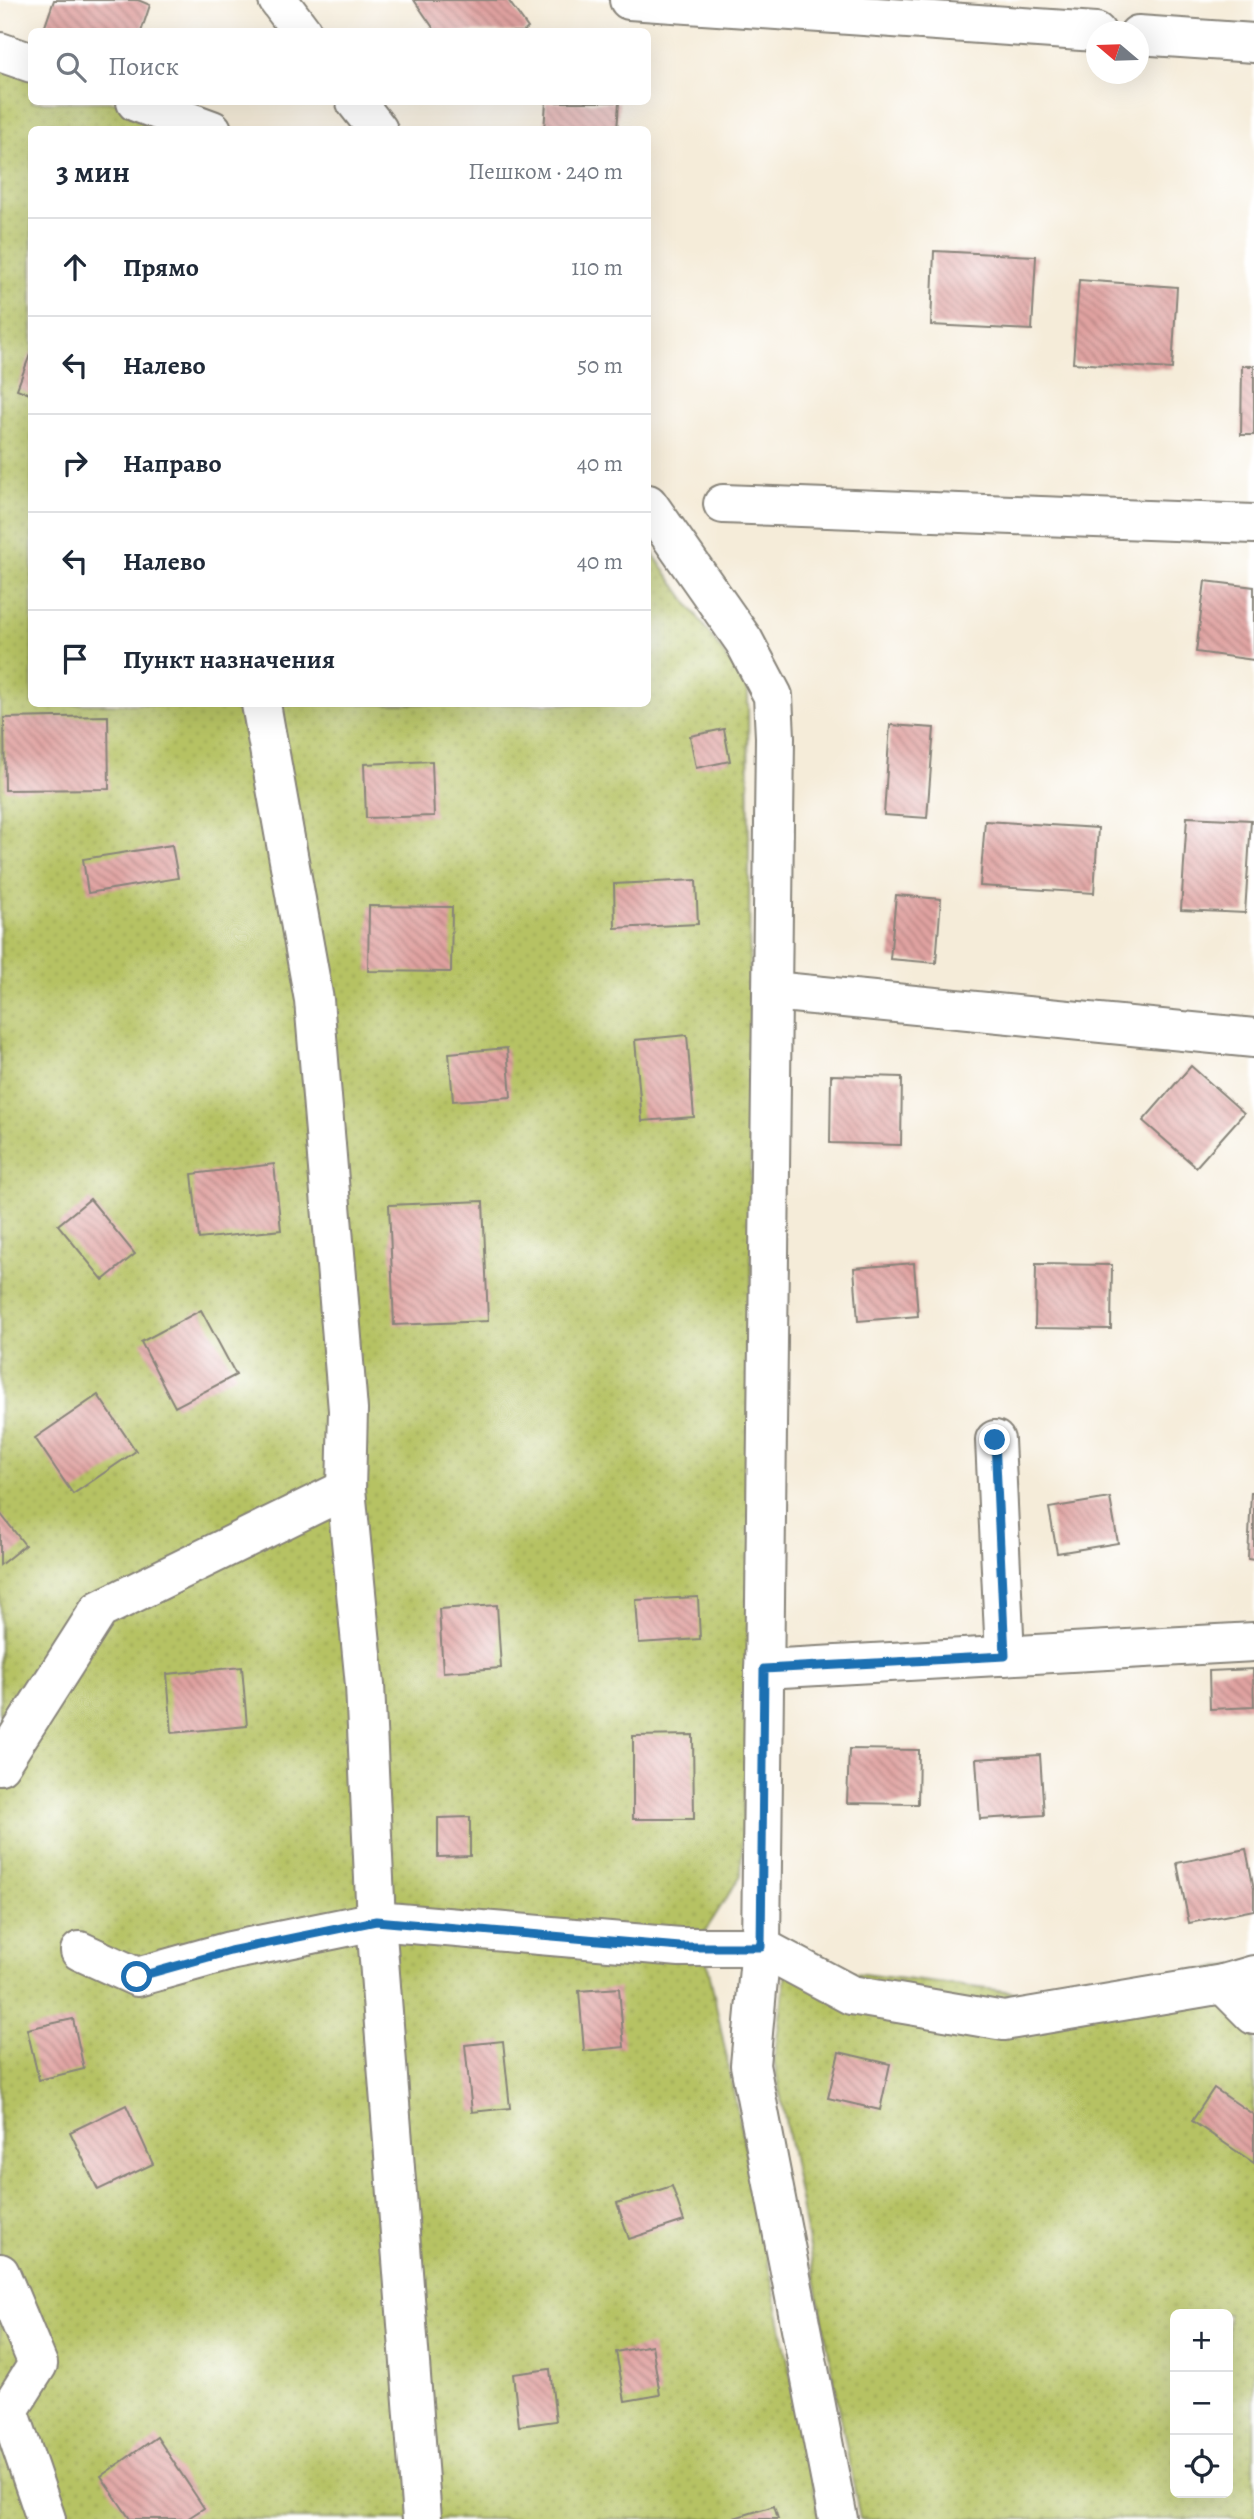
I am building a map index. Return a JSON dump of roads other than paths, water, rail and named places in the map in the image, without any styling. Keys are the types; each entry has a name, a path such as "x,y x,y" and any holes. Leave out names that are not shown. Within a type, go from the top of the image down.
{"street":[{"path":"278,0 299,28"},
{"path":"629,0 1086,31"},
{"path":"1149,36 1254,43"},
{"path":"0,52 28,62"},
{"path":"144,105 201,126"},
{"path":"358,105 375,126"},
{"path":"723,504 1254,524"},
{"path":"651,508 744,641 773,696 775,737 761,1947 750,2065 838,2519"},
{"path":"262,707 314,1000 348,1410 346,1489 365,1685 376,1921 422,2519"},
{"path":"772,991 1254,1038"},
{"path":"995,1440 1005,1656"},
{"path":"0,1765 99,1610 346,1489"},
{"path":"764,1669 1254,1642"},
{"path":"80,1951 137,1977 230,1951 376,1921 680,1947 761,1947 851,1995 1004,2021 1238,1979 1254,2015"},
{"path":"0,2273 38,2364 9,2410 46,2519"}]}
